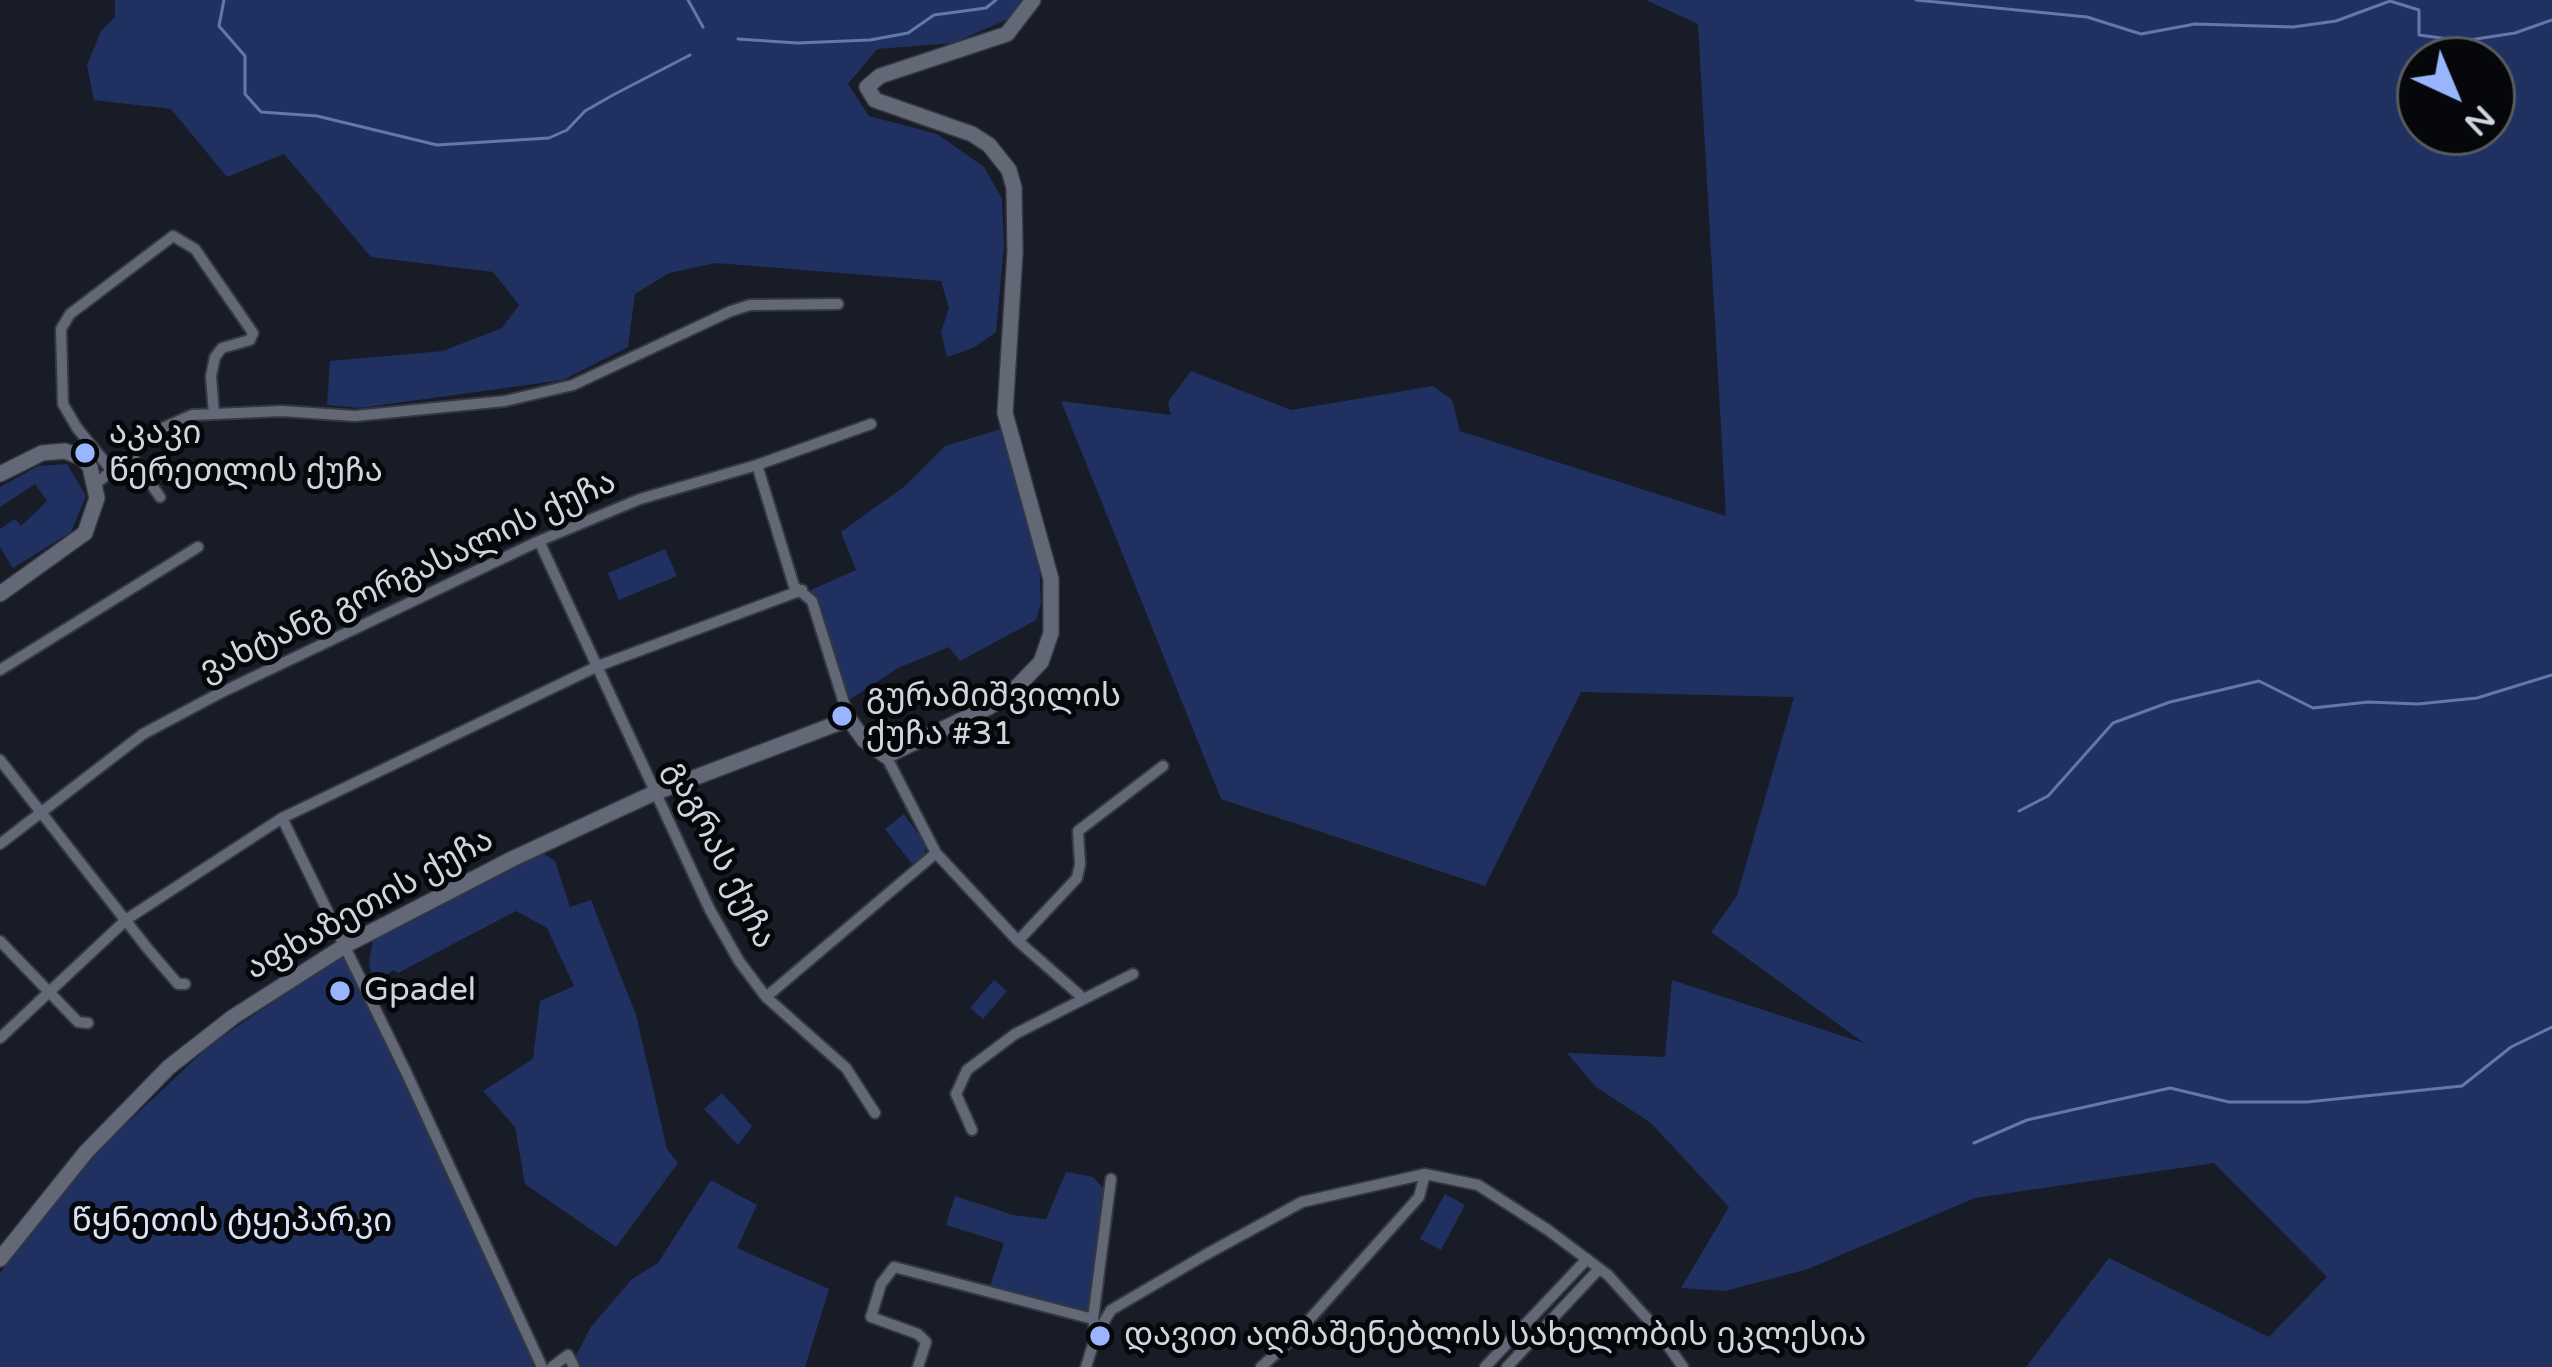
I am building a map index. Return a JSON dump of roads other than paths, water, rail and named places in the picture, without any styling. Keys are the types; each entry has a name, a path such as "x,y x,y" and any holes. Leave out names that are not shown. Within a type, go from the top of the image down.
{"street":[{"path":"886,756 989,707 1024,681 1041,662 1051,633 1051,579 1005,413 1015,252 1015,188 1009,170 989,145 972,134 875,100 867,87 880,76 1007,34 1033,0"},
{"path":"112,470 63,404 61,329 70,314 173,236 187,242 220,282 253,333 250,340 222,349 215,357 211,376 214,414"},
{"path":"96,484 174,420 282,411 355,416 505,401 573,385 750,305 838,304"},
{"name":"ვახტანგ გორგასალის ქუჩა","path":"0,844 143,734 539,541 640,499 757,465 871,424"},
{"path":"0,474 42,453 65,451 83,458 96,484 93,517 85,532 0,594"},
{"path":"130,454 160,497"},
{"path":"757,465 794,586 812,601 849,719 864,740 886,756 936,854 1018,941 1084,999"},
{"name":"გაგრას ქუჩა","path":"539,541 710,910 766,997 936,854"},
{"path":"0,670 198,547"},
{"path":"0,1038 127,919 281,818 598,666 802,590"},
{"name":"აფხაზეთის ქუჩა","path":"0,1258 86,1152 169,1067 233,1017 346,945 512,859 654,794 849,719"},
{"path":"0,760 178,984 185,984"},
{"path":"1018,941 1077,878 1078,831 1163,766"},
{"path":"281,818 346,945 542,1367"},
{"path":"0,941 78,1022 88,1024"},
{"path":"972,1130 956,1094 967,1070 1015,1034 1133,974"},
{"path":"766,997 846,1068 875,1113"},
{"path":"1261,1367 1292,1340 1419,1197 1425,1174"},
{"path":"1086,1367 1096,1335 1111,1310 1302,1202 1425,1174 1478,1185 1587,1259 1653,1325 1683,1367"},
{"path":"1096,1335 1093,1319 1111,1179"},
{"path":"1490,1365 1587,1259"},
{"path":"918,1367 926,1342 918,1334 871,1316 881,1284 894,1267 1093,1319"},
{"path":"1507,1367 1599,1269"},
{"path":"552,1367 568,1355 574,1367"}],"waterway":[{"path":"224,0 219,26 245,56 245,94 261,112 317,116 437,145 549,138 567,130 585,111 690,55"},
{"path":"688,0 703,27"},
{"path":"738,39 870,40 908,33 934,15 986,8 996,0"},
{"path":"1916,0 2087,17 2141,34 2195,24 2293,27 2336,21 2390,1 2419,10 2419,35 2463,41 2515,33 2552,20"},
{"path":"2019,811 2048,796 2113,723 2170,702 2259,681 2313,708 2368,702 2418,704 2477,698 2552,675"},
{"path":"1974,1143 2027,1120 2170,1088 2229,1102 2307,1102 2462,1086 2511,1047 2552,1027"}],"place":[{"name":"აკაკი წერეთლის ქუჩა","path":"85,453"},
{"name":"გურამიშვილის ქუჩა #31","path":"842,716"},
{"name":"Gpadel","path":"340,991"},
{"name":"დავით აღმაშენებლის სახელობის ეკლესია","path":"1100,1336"}],"park label":[{"name":"წყნეთის ტყეპარკი","path":"232,1222"}]}
